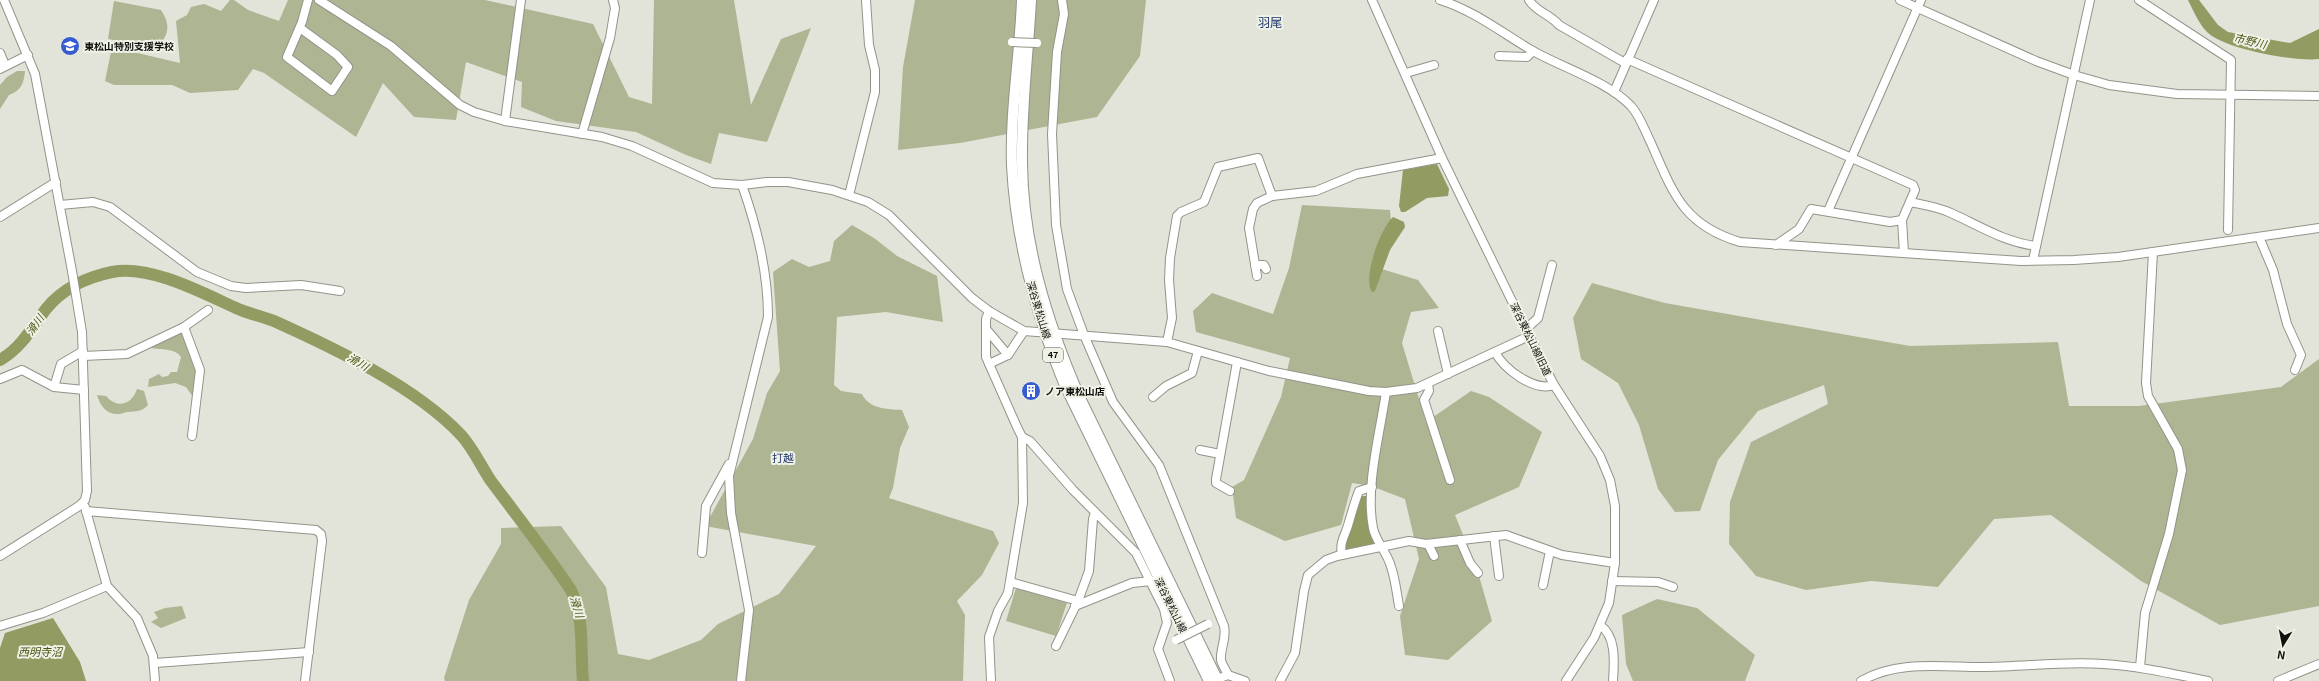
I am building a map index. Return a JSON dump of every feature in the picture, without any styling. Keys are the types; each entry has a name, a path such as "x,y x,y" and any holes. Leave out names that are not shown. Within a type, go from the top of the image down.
{"main road":[{"name":"深谷東松山線","path":"1022,0 1013,109 1012,166 1020,240 1031,284 1049,332 1214,680"},
{"name":"深谷東松山線","path":"1030,0 1023,116 1024,190 1035,268 1049,332"}],"street":[{"path":"0,556 83,502 87,492 83,353 77,300 39,93 28,56 4,0"},
{"path":"300,28 337,55 348,67 332,91 287,57 300,28 308,0"},
{"path":"319,0 391,46 460,105 474,112 506,121 602,137 632,146 714,183 742,185 767,182 788,182 849,195 868,202 889,216 972,298 989,311 1024,331 1167,342 1269,371 1369,391 1403,391 1428,384 1495,352 1528,333 1538,318 1552,265"},
{"path":"506,121 521,0"},
{"path":"582,134 610,38 615,8 613,0"},
{"path":"849,195 875,92 875,70 869,45 866,0"},
{"path":"1062,0 1064,14 1057,52 1052,134 1056,212 1061,262 1067,289 1084,335 1113,402 1159,466 1224,626 1226,637 1222,648 1222,661 1228,675"},
{"name":"深谷東松山線旧道","path":"1372,0 1406,73 1442,158 1554,385 1607,468 1614,506 1615,563 1609,602 1600,625 1566,681"},
{"path":"1440,0 1473,13 1533,51 1614,92 1631,106 1642,122 1674,196 1694,219 1727,238 1740,242 2033,260 2111,258 2319,228"},
{"path":"1529,0 1534,8 1553,18 1559,25 1626,61 1913,185 1915,190 1902,220 1904,253"},
{"path":"1614,92 1626,61 1654,0"},
{"path":"1900,0 1919,4 2074,75 2142,91 2231,96 2319,96"},
{"path":"2033,260 2090,0"},
{"path":"2139,0 2231,60 2228,230"},
{"path":"1828,211 1919,4"},
{"path":"1012,42 1037,43"},
{"path":"1499,56 1527,57 1533,51"},
{"path":"0,54 3,67 28,56"},
{"path":"1406,73 1434,65"},
{"path":"1167,342 1172,318 1169,280 1170,258 1177,216 1181,212 1204,202 1218,167 1258,158 1272,196"},
{"path":"1257,276 1249,233 1251,214 1257,203 1272,196 1316,191 1357,174 1442,158"},
{"path":"0,217 56,182"},
{"path":"742,185 758,238 768,292 768,317 732,458 729,476 732,513 749,610 742,681"},
{"path":"60,205 93,202 110,207 197,272 231,286 246,288 301,285 340,290"},
{"path":"1910,202 1950,212 1996,236 2017,244 2036,246"},
{"path":"1776,245 1799,229 1811,208 1890,222 1902,220"},
{"path":"2259,237 2273,270 2287,324 2301,355 2295,370"},
{"path":"2140,667 2145,613 2169,534 2182,470 2178,449 2148,396 2146,383 2152,252"},
{"path":"1255,265 1264,266 1266,269"},
{"path":"54,387 62,364 83,353 127,354 184,326 208,310"},
{"path":"989,311 986,357 1022,437 1023,503 1008,593 995,617 989,637 991,681"},
{"path":"184,326 200,370 192,436"},
{"path":"987,330 1008,355"},
{"path":"989,364 1008,355 1024,331"},
{"path":"1438,331 1448,374"},
{"path":"1153,397 1166,386 1189,376 1194,369 1198,351"},
{"path":"1495,352 1498,357 1523,379 1548,387 1554,385"},
{"path":"1230,491 1216,484 1237,362"},
{"path":"0,379 22,370 54,387 84,390"},
{"path":"1428,384 1429,391 1424,400 1450,480"},
{"path":"1386,392 1372,487 1374,529 1381,548 1385,552 1393,576 1399,606"},
{"path":"1022,437 1030,441 1095,513 1136,553 1164,608 1167,623 1158,649 1170,681"},
{"path":"1200,450 1220,454"},
{"path":"702,553 706,506 732,458"},
{"path":"1342,555 1340,548 1342,537 1349,524 1359,491 1372,487"},
{"path":"83,502 108,586 137,618 155,663 155,681"},
{"path":"86,511 316,530 321,534 305,681"},
{"path":"1056,646 1076,603 1091,560 1092,526 1095,513"},
{"path":"1280,681 1295,652 1304,591 1308,575 1326,560 1342,555 1409,541 1428,544 1494,536 1515,537 1550,552 1615,563"},
{"path":"1494,536 1499,576"},
{"path":"1460,540 1470,563 1478,573"},
{"path":"1428,544 1434,556"},
{"path":"1543,585 1550,552"},
{"path":"1612,580 1658,582 1673,587"},
{"path":"1010,582 1076,603 1132,583 1151,581"},
{"path":"0,626 38,615 108,586"},
{"path":"1176,640 1208,624"},
{"path":"1600,625 1606,630 1615,656 1613,681"},
{"path":"155,663 309,652"},
{"path":"1861,681 1872,674 1894,668 1917,665 1984,667 2064,663 2140,667 2208,681"},
{"path":"2278,681 2293,677 2319,664"},
{"path":"1214,680 1228,675 1245,681"}],"shaded area":[{"path":"230,0 234,0 248,10 279,21 288,0 485,0 593,24 629,97 652,104 654,0 734,0 751,105 781,39 811,28 767,142 719,133 711,164 686,155 636,132 556,121 521,107 522,82 466,62 456,120 414,117 383,83 356,137 264,73 253,69 238,90 190,93 172,85 114,85 105,81 112,47 180,63 176,21 187,15 191,7 204,4 221,11"},
{"path":"915,0 1146,0 1140,56 1097,117 960,143 898,150 903,67"},
{"path":"114,1 161,10 166,21 167,30 164,39 156,48 108,39"},
{"path":"17,71 25,71 23,83 19,89 9,95 0,109 0,85 7,77"},
{"path":"1302,205 1390,210 1392,233 1375,267 1418,280 1439,308 1411,312 1402,343 1426,422 1471,391 1489,397 1542,432 1519,487 1455,515 1477,569 1492,621 1448,660 1405,655 1400,616 1419,559 1405,499 1371,486 1352,483 1341,525 1285,541 1236,518 1232,487 1244,480 1281,397 1290,358 1196,332 1193,311 1212,293 1273,314 1289,268"},
{"path":"852,225 874,238 897,256 937,276 943,322 886,312 837,317 834,385 841,391 862,394 869,403 879,407 902,410 909,427 900,448 893,488 889,498 993,531 999,543 982,575 957,601 965,615 963,681 445,681 444,678 469,600 501,544 501,528 561,526 606,587 618,654 649,660 701,640 718,624 779,594 816,546 705,526 753,439 767,393 780,371 773,272 792,259 809,267 830,261 834,241"},
{"path":"1592,283 1665,303 1910,346 2058,342 2069,406 2139,406 2281,387 2319,359 2319,606 2220,625 2141,581 2051,515 1994,519 1938,587 1871,581 1806,590 1756,576 1729,544 1730,502 1751,442 1828,404 1824,385 1758,411 1718,460 1700,511 1675,512 1658,489 1639,425 1618,383 1581,359 1573,318"},
{"path":"180,332 185,335 197,365 193,397 186,387 175,383 148,387 149,379 159,374 162,377 168,376 171,372 177,372 181,357 175,352 151,348 150,345"},
{"path":"137,389 144,391 148,405 139,411 120,414 111,413 105,409 100,403 97,395 106,396 110,400 119,404 128,402 132,399"},
{"path":"1016,588 1067,603 1056,636 1006,621"},
{"path":"1657,599 1697,608 1755,655 1745,681 1633,681 1626,664 1622,615"},
{"path":"182,606 186,618 161,628 151,622 158,618 154,612 165,608"}],"water":[{"name":"市野川","path":"2188,0 2199,0 2218,25 2228,32 2290,43 2319,29 2319,59 2277,56 2228,44 2207,32 2196,17"},
{"path":"1437,164 1449,189 1448,196 1427,198 1405,212 1401,212 1399,206 1403,170"},
{"path":"1393,217 1404,222 1405,227 1390,250 1375,291 1372,292 1369,276 1374,253 1383,231"},
{"path":"1361,496 1368,496 1374,545 1344,550 1345,538"},
{"name":"西明寺沼","path":"53,618 80,662 86,681 0,681 0,648 5,633"}],"waterway":[{"name":"滑川","path":"0,360 20,344 52,302 67,290 93,277 112,272 127,271 142,272 176,281 241,310 274,321 348,356 398,385 443,417 461,435 473,451 491,481 571,590 580,624 583,681"}],"place":[{"name":"東松山特別支援学校","path":"70,46"},
{"name":"ノア東松山店","path":"1031,391"}],"district":[{"name":"羽尾","path":"1270,23"},
{"name":"打越","path":"783,458"}]}
